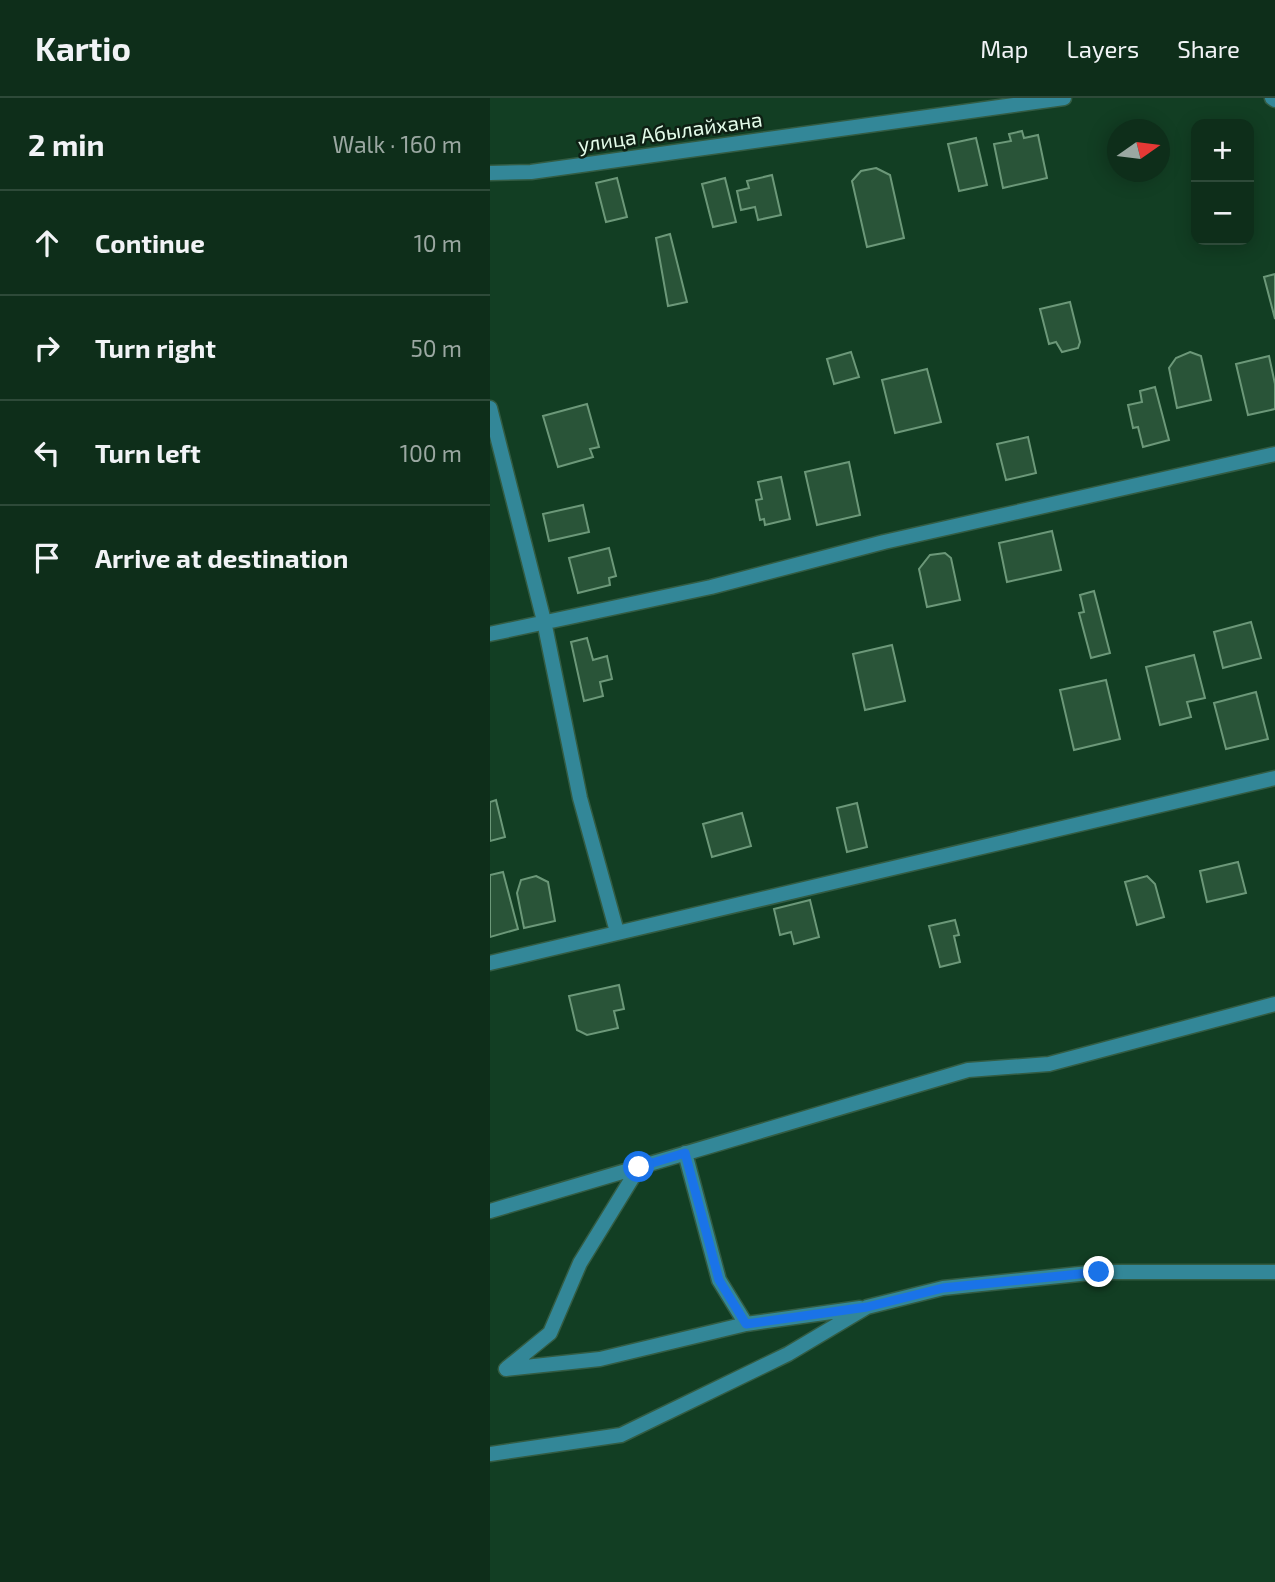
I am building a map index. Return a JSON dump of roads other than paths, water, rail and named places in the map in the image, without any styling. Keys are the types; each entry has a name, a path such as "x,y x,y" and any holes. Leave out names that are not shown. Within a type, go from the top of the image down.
{"street":[{"name":"улица Абылайхана","path":"490,173 531,172 1064,98"},
{"path":"490,408 544,621 580,798 617,932"},
{"path":"490,634 711,587 884,542 1275,454"},
{"path":"490,963 1275,778"},
{"path":"490,1211 968,1070 1049,1064 1275,1004"},
{"path":"685,1153 719,1280 746,1324"},
{"path":"639,1167 580,1264 550,1333 506,1369 600,1359 746,1324 867,1307 943,1288 1099,1272 1275,1272"},
{"path":"490,1454 621,1435 788,1354 867,1307"}]}
